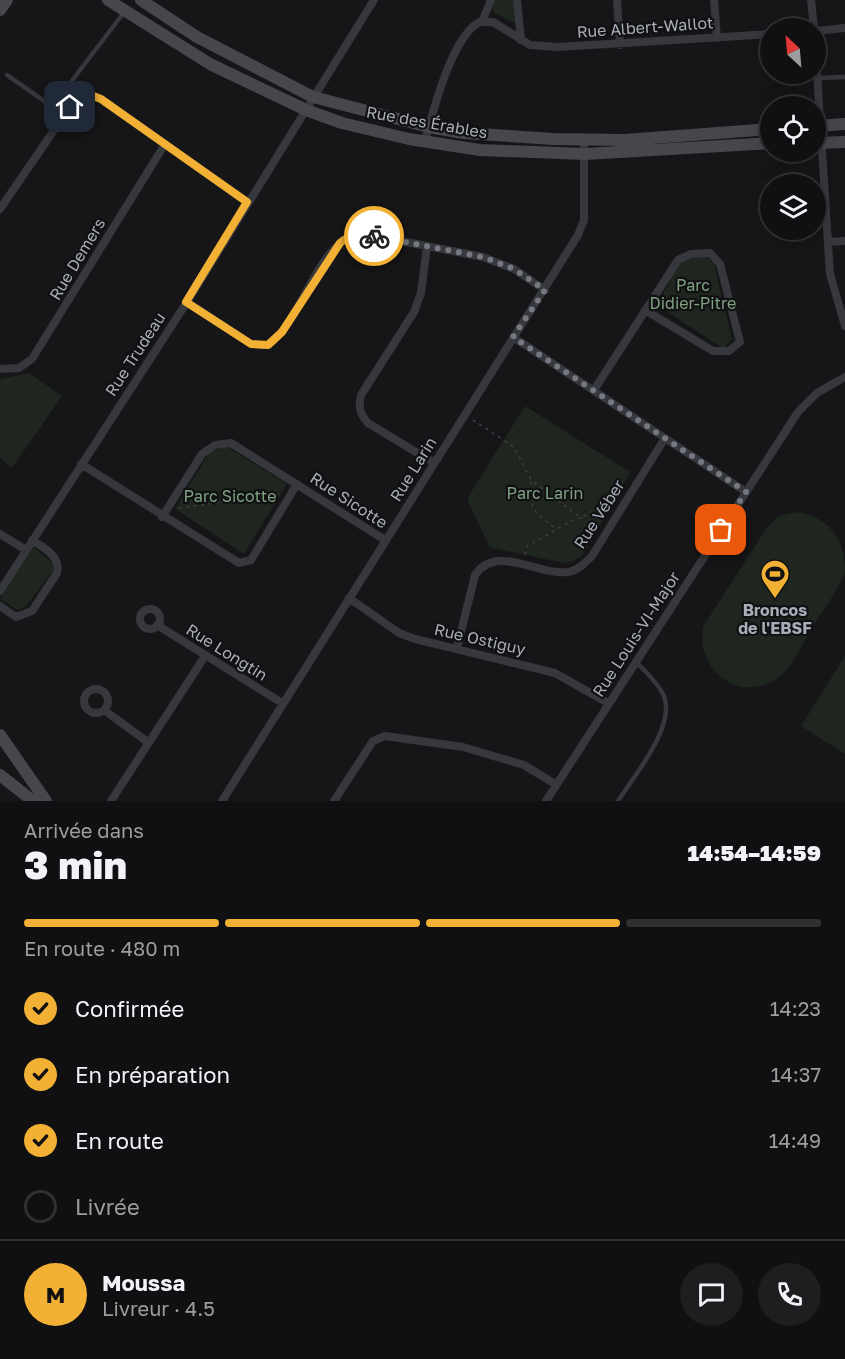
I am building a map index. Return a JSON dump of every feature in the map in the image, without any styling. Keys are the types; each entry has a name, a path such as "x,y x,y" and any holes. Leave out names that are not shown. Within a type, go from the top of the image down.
{"street":[{"path":"0,10 6,0"},
{"name":"Rue des Érables","path":"108,0 210,64 306,110 342,123 480,150 585,154 760,144"},
{"name":"Rue des Érables","path":"141,0 197,37 313,97 429,127 514,138 584,140 625,140 760,130"},
{"name":"Rue Trudeau","path":"0,591 186,302 374,0"},
{"path":"425,141 448,66 471,30 482,22 491,0"},
{"path":"517,0 521,40"},
{"path":"616,0 620,45"},
{"path":"714,0 717,38"},
{"path":"811,0 813,18"},
{"name":"Rue Albert-Wallot","path":"482,22 493,22 530,45 558,47 760,35"},
{"path":"826,29 845,28"},
{"path":"0,209 70,107 88,94 101,99 247,202"},
{"path":"826,125 845,124"},
{"name":"Rue Larin","path":"222,801 578,236 584,220 584,140"},
{"path":"826,143 845,142"},
{"name":"Rue Demers","path":"0,369 19,368 32,359 165,144"},
{"path":"821,162 830,274 845,326"},
{"path":"186,302 251,344 268,345 282,332 331,252 349,236 360,233 499,262 514,269 545,290"},
{"path":"828,242 845,241"},
{"path":"428,246 421,293 414,312 361,395 358,405 361,415 368,423 434,463"},
{"path":"594,390 645,310 678,260 691,254 710,253 720,264 740,342 729,351 713,351 645,310"},
{"path":"513,337 746,492"},
{"name":"Rue Louis-VI-Major","path":"546,801 798,412 817,393 845,377"},
{"name":"Rue Véber","path":"457,648 475,575 480,567 493,560 570,572 582,566 592,556 665,438"},
{"name":"Rue Sicotte","path":"162,517 202,454 208,448 223,443 238,447 385,540"},
{"name":"Rue Sicotte","path":"81,464 229,559 243,563 251,560 297,484"},
{"path":"0,534 26,550"},
{"path":"0,606 16,616 26,615 32,611 57,573 58,567 53,555 32,540"},
{"name":"Rue Ostiguy","path":"349,598 399,633 415,639 555,673 608,703"},
{"name":"Rue Longtin","path":"156,625 282,703"},
{"path":"111,801 205,656"},
{"path":"104,710 149,743"},
{"path":"0,735 46,801"},
{"path":"334,801 373,741 385,736 463,747 524,765 555,784"},
{"path":"0,775 33,801"}],"lane":[{"path":"7,75 47,102 58,99 125,11"},
{"path":"826,78 845,77"},
{"path":"618,801 662,732 666,711 664,696 651,677 635,662"}],"path":[{"path":"465,415 514,447 531,480 578,515 584,516"},
{"path":"531,480 531,506 540,518 557,530"},
{"path":"168,508 291,494"},
{"path":"522,565 528,545 557,530 570,520 600,510"}],"green space":[{"path":"494,0 514,0 515,23 494,13 492,6"},
{"name":"Parc Didier-Pitre","path":"697,256 707,257 714,264 732,339 722,348 657,305 679,264"},
{"path":"29,373 62,396 12,468 0,458 0,379"},
{"name":"Parc Larin","path":"525,406 630,472 586,550 579,558 564,563 492,548 468,501 468,497"},
{"name":"Parc Sicotte","path":"224,447 287,484 244,554 175,509 209,453"},
{"name":"Broncos de l'EBSF","path":"797,512 825,524 838,539 844,559 843,577 796,656 780,676 758,687 744,687 731,683 711,666 702,640 704,625 768,526 779,516"},
{"path":"33,547 54,564 54,570 25,607 17,610 0,599"},
{"name":"Broncos de l'EBSF","path":"845,656 845,754 801,726"}],"way so far":[{"path":"374,236 499,262 514,269 545,290 513,337 746,492 721,530"}],"place":[{"name":"Broncos de l'EBSF","path":"775,600"}],"route":[{"path":"70,107 79,98 88,94 101,99 247,202 186,302 251,344 268,345 282,332 331,252 340,243 349,236 360,233 374,236"}]}
